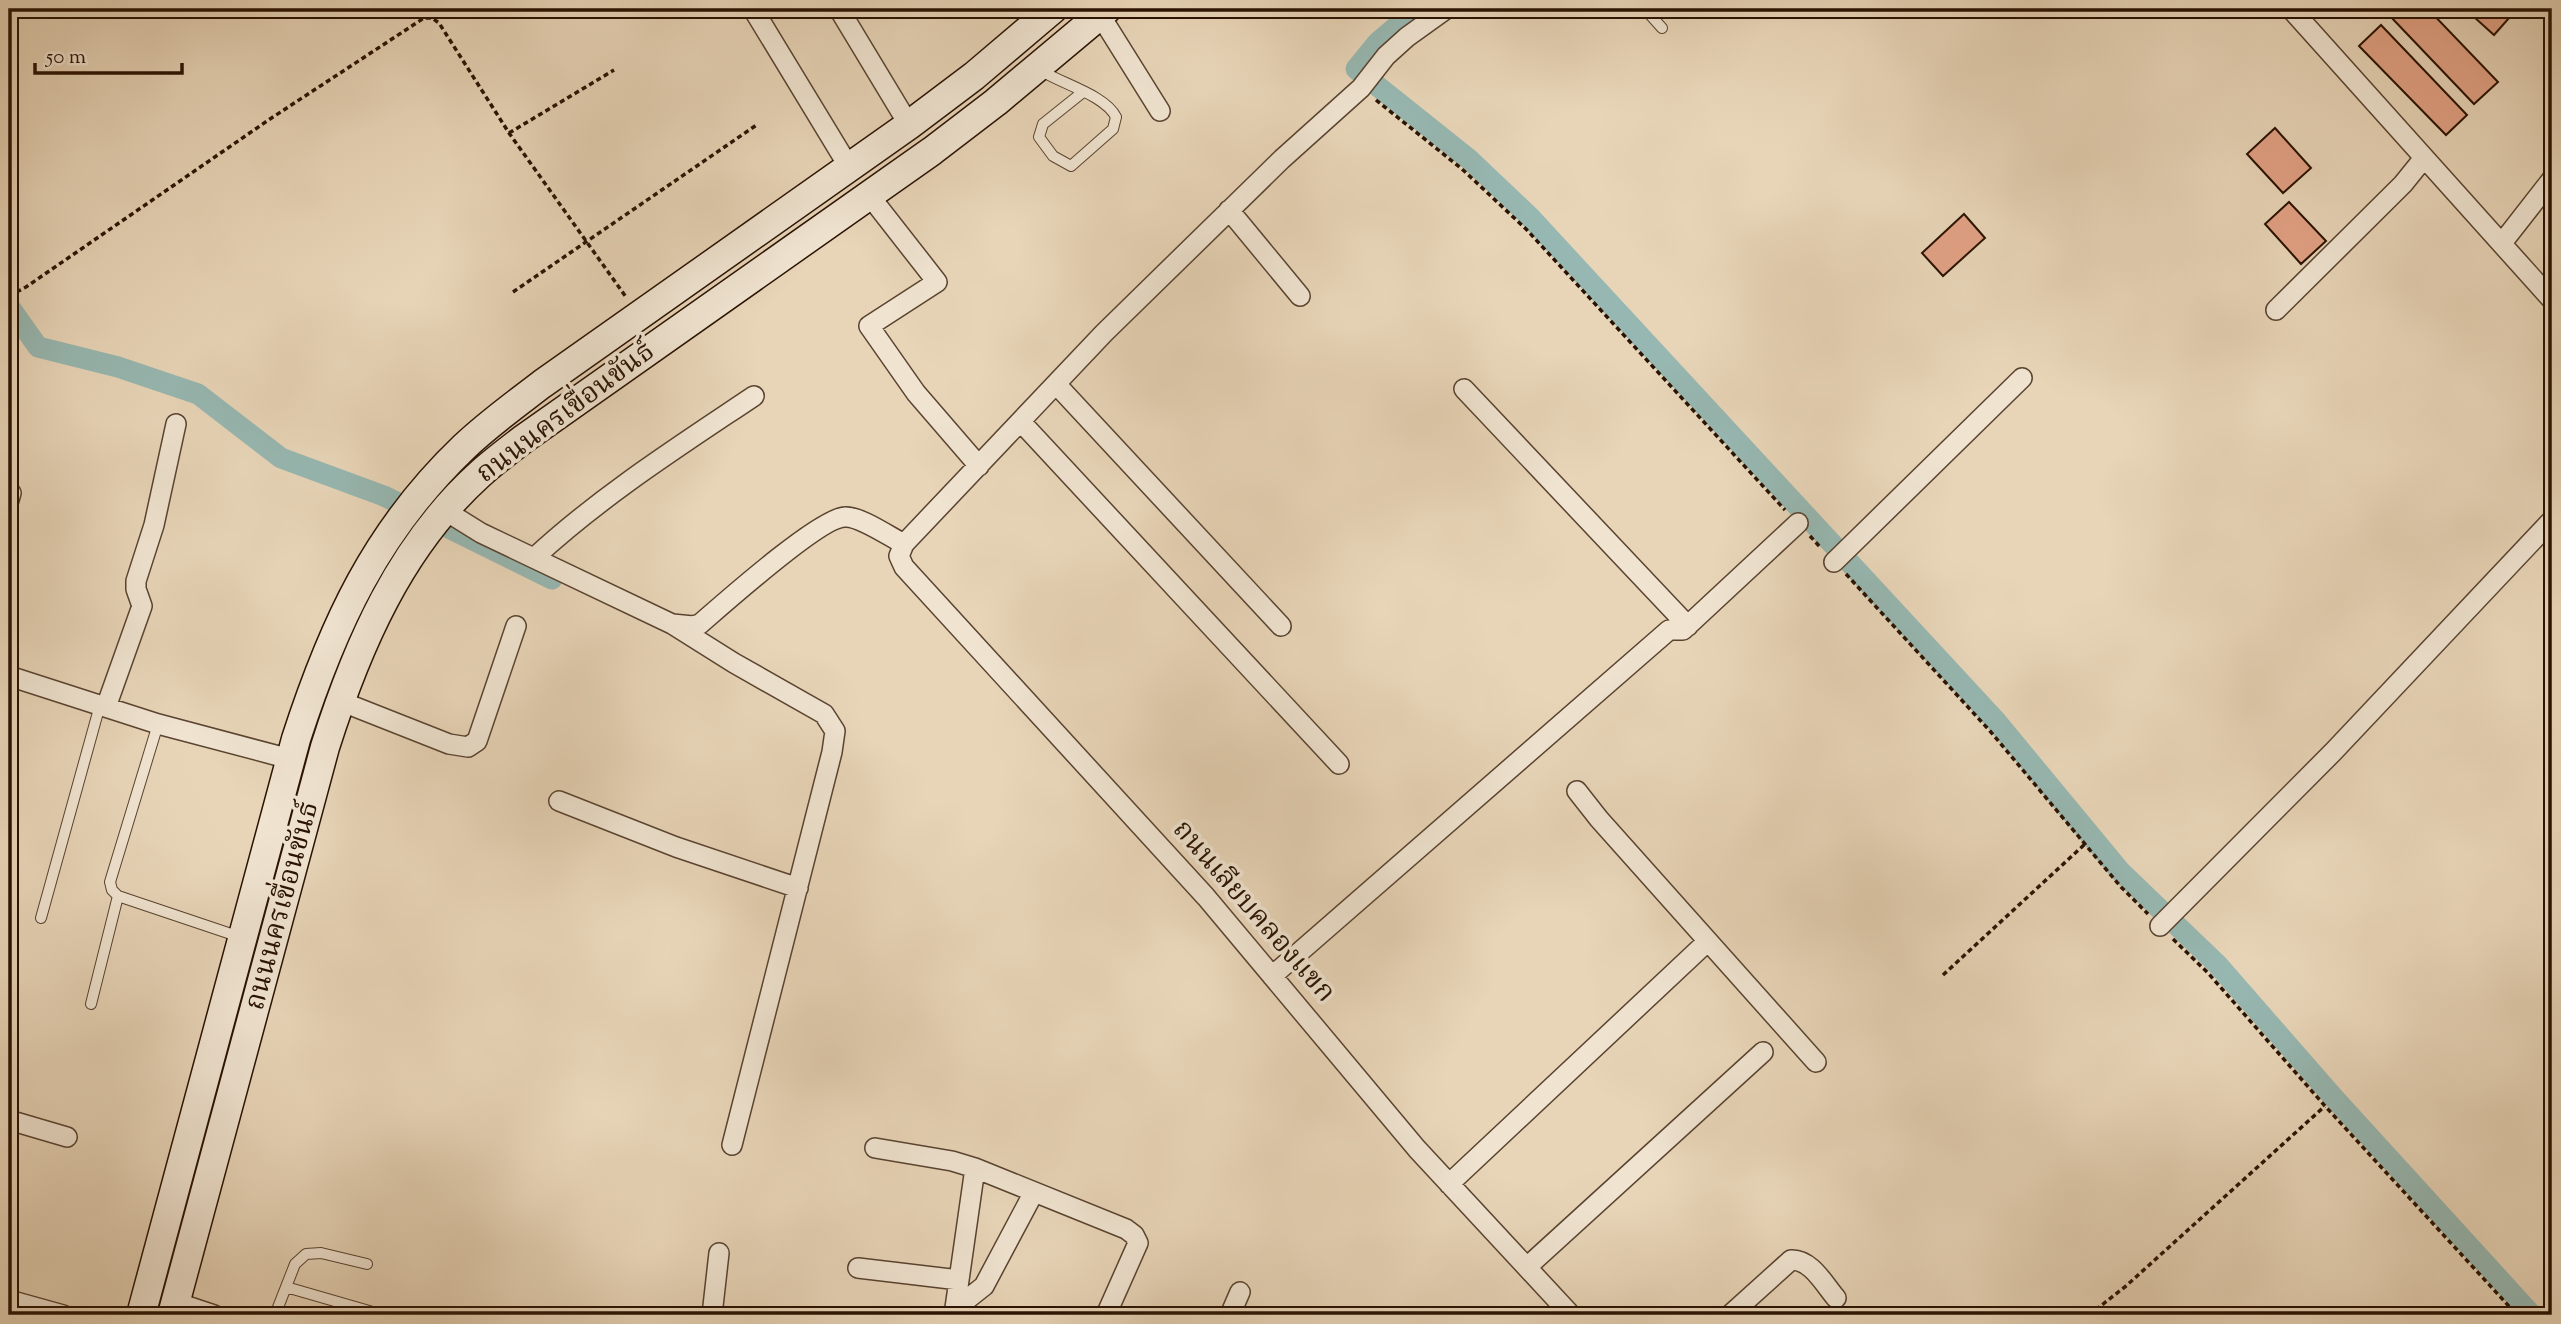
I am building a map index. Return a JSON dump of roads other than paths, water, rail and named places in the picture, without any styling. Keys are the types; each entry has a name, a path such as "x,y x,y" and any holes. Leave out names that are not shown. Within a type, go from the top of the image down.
{"main road":[{"name":"ถนนนครเขื่อนขันธ์","path":"141,1315 290,760 317,671 370,562 404,514 440,471 501,415 909,125 974,76 1053,9"},
{"name":"ถนนนครเขื่อนขันธ์","path":"174,1309 325,747 357,658 396,577 437,520 468,486 522,440 986,110 1103,12"},
{"path":"713,265 732,292"},
{"path":"235,972 264,980"}],"street":[{"path":"754,9 849,167"},
{"path":"839,9 909,125"},
{"path":"672,624 701,624 795,544 825,524 844,516 858,520 904,544 1104,333 1229,210 1361,88 1400,43 1446,9"},
{"path":"2291,9 2552,300"},
{"path":"1103,12 1160,111"},
{"path":"2276,310 2403,184 2424,158"},
{"path":"2502,243 2552,179"},
{"path":"869,195 937,282 869,326 916,393 979,466"},
{"path":"1229,210 1300,296"},
{"path":"1841,556 2022,378"},
{"path":"1056,384 1281,626"},
{"path":"1464,389 1688,626"},
{"path":"534,558 567,527 613,491 754,396"},
{"path":"1021,422 1339,764"},
{"path":"103,706 142,606 136,581 154,525 176,424"},
{"path":"437,520 481,533 672,624 824,714 835,732 732,1145"},
{"path":"2167,919 2315,770 2552,520"},
{"path":"1272,976 1669,630 1683,630 1688,626 1798,523"},
{"name":"ถนนเลียบคลองแขก","path":"904,544 899,556 904,567 1189,878 1449,1184 1572,1315"},
{"path":"340,701 449,744 468,747 477,741 516,626"},
{"path":"9,676 158,724 290,760"},
{"path":"1577,791 1816,1062"},
{"path":"559,801 676,847 797,888"},
{"path":"1449,1184 1708,941"},
{"path":"1527,1267 1763,1052"},
{"path":"9,1121 67,1137"},
{"path":"875,1148 952,1161 975,1168 1126,1229 1134,1235 1138,1243 1106,1315"},
{"path":"955,1312 975,1168"},
{"path":"955,1312 984,1286 1034,1192"},
{"path":"712,1315 719,1253"},
{"path":"1730,1315 1791,1260 1800,1259 1810,1266 1836,1298"},
{"path":"858,1268 959,1280"},
{"path":"1230,1315 1240,1293"},
{"path":"9,1300 63,1315"},
{"path":"174,1309 214,1315"}],"lane":[{"path":"348,9 356,9"},
{"path":"1645,9 1662,28"},
{"path":"1037,68 1058,81 1099,98 1112,109 1116,117 1113,129 1071,166 1053,156 1039,137 1043,124 1083,92"},
{"path":"41,918 103,706"},
{"path":"158,724 110,881 112,890 118,896 244,938"},
{"path":"91,1004 118,896"},
{"path":"275,1315 295,1264 306,1254 321,1253 367,1264"},
{"path":"286,1287 383,1315"}],"waterway":[{"path":"1417,9 1378,42 1356,69 1470,160 1529,216 1996,721 2120,871 2217,964 2334,1098 2532,1315"},
{"path":"9,306 38,347 118,367 198,394 281,458 384,496 552,579"}]}
